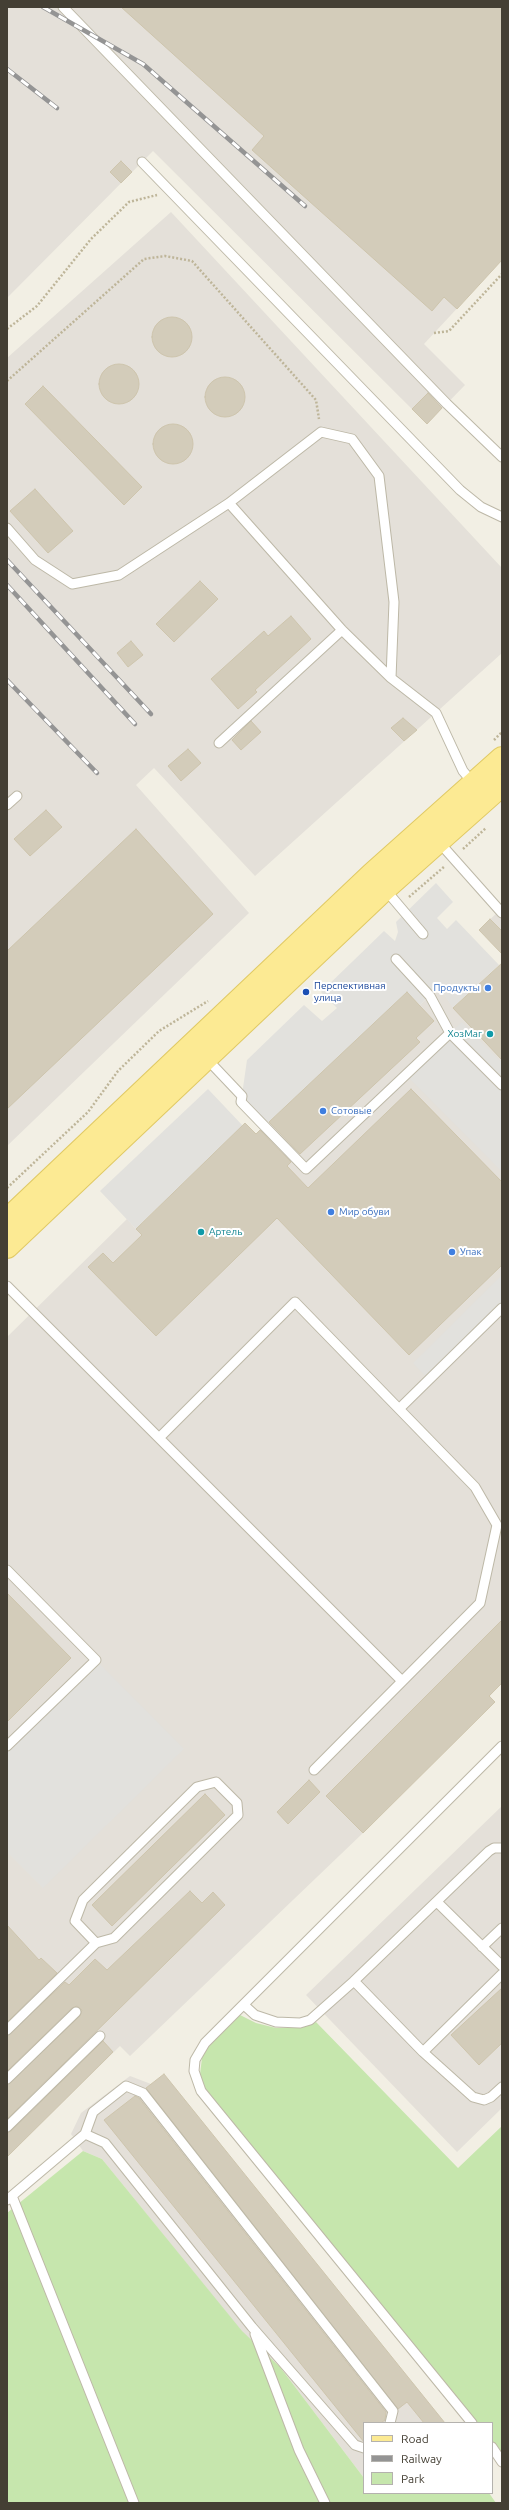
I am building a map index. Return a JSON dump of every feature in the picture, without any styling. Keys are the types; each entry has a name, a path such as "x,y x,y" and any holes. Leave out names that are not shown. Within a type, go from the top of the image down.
{"main road":[{"path":"7,1220 378,881 431,834 488,789 502,758"},
{"path":"7,1247 205,1057 378,881"}],"lane":[{"path":"63,7 447,404 502,458"},
{"path":"142,162 460,490 481,507 502,517"},
{"path":"7,528 35,560 72,584 119,575 229,503 321,432 352,439 379,476 394,602 391,678"},
{"path":"229,503 342,630 391,678 436,713 463,771 488,789"},
{"path":"219,743 342,630"},
{"path":"7,805 17,796"},
{"path":"431,834 502,913"},
{"path":"378,881 423,934"},
{"path":"396,959 430,996 450,1033 502,1085"},
{"path":"205,1057 242,1096 242,1102 306,1169 450,1033"},
{"path":"7,1286 402,1681"},
{"path":"159,1438 295,1302 475,1487 497,1525 480,1603 314,1770"},
{"path":"399,1409 502,1308"},
{"path":"7,1570 96,1660 7,1746"},
{"path":"471,2422 201,2091 194,2071 195,2060 200,2050 502,1746"},
{"path":"7,2030 96,1942 114,1938 238,1815 237,1803 216,1782 197,1788 83,1900 75,1921 96,1942"},
{"path":"244,2005 255,2015 267,2019 300,2023 318,2014 489,1851 494,1848 502,1848"},
{"path":"437,1902 502,1966"},
{"path":"482,1947 502,1928"},
{"path":"423,2052 502,1974"},
{"path":"354,1980 423,2052 478,2100 490,2097 502,2087"},
{"path":"7,2079 76,2012"},
{"path":"7,2127 100,2036"},
{"path":"134,2503 9,2198 85,2134 93,2112 126,2086 143,2094 393,2411 390,2422"},
{"path":"85,2134 105,2144 252,2327 355,2445 363,2448"},
{"path":"252,2327 299,2450 325,2503"},
{"path":"493,2448 502,2462"}],"path":[{"path":"7,329 37,306 91,239 129,202 171,191"},
{"path":"7,381 144,259 165,256 192,261 296,377 316,400 321,432"},
{"path":"434,333 449,331 502,274"}],"shaded area":[{"path":"7,7 502,7 502,260 424,344 465,385 427,424 153,151 7,298"},
{"path":"171,212 502,568 502,653 255,876 154,768 136,785 249,913 7,1146 7,358"},
{"path":"436,883 453,902 437,918 447,929 456,920 499,965 453,1008 439,987 420,1005 407,993 265,1126 241,1102 247,1060 304,1005 322,1021 337,1008 321,992 384,931 395,941 398,932 396,922"},
{"path":"502,908 502,954 479,930"},
{"path":"502,963 502,1683 490,1696 495,1702 363,1833 130,2056 120,2046 7,2157 7,1337 127,1219 136,1229 256,1134 407,992 420,1005 439,987 454,1008"},
{"path":"462,1022 502,1063 502,1172 406,1075"},
{"path":"208,1089 243,1126 136,1229 100,1191"},
{"path":"502,1275 502,1308 429,1380 413,1363"},
{"path":"96,1660 184,1749 43,1888 7,1852 7,1747"},
{"path":"502,1806 502,2108 457,2152 306,1995"},
{"path":"164,2074 444,2422 363,2422 363,2477 280,2367 242,2332 102,2159 83,2151 71,2134 81,2113 130,2076 151,2084"}],"green space":[{"path":"240,2015 256,2023 276,2028 301,2028 316,2022 458,2168 502,2126 502,2457 493,2444 493,2422 476,2422 205,2088 200,2074 202,2058 206,2049"},
{"path":"83,2151 102,2159 242,2331 280,2367 363,2477 363,2494 490,2494 496,2503 7,2503 7,2213"}],"building":[{"path":"121,7 502,7 502,260 457,309 444,297 432,311 252,150 264,136"},
{"path":"121,161 132,172 121,183 110,172"},
{"path":"172,317 183,320 189,326 192,337 189,348 183,354 172,357 161,354 155,348 152,337 155,326 161,320"},
{"path":"119,364 127,366 133,370 137,376 139,384 137,392 133,398 127,402 119,404 111,402 105,398 101,392 99,384 101,376 105,370 111,366"},
{"path":"225,377 233,379 239,383 243,389 245,397 243,405 239,411 233,415 225,417 217,415 211,411 207,405 205,397 207,389 211,383 217,379"},
{"path":"43,386 142,487 124,505 25,404"},
{"path":"428,393 442,408 427,424 412,409"},
{"path":"173,424 181,426 187,430 191,436 193,444 191,452 187,458 181,462 173,464 165,462 159,458 155,452 153,444 155,436 159,430 165,426"},
{"path":"35,489 73,531 48,553 10,511"},
{"path":"200,581 218,599 174,642 156,624"},
{"path":"291,616 311,639 255,690 257,692 238,709 211,679 264,631 268,636"},
{"path":"131,641 143,655 128,667 117,653"},
{"path":"403,718 417,730 404,741 391,728"},
{"path":"251,721 261,732 241,750 232,740"},
{"path":"188,749 201,763 181,781 168,766"},
{"path":"46,810 62,827 30,856 14,839"},
{"path":"136,829 213,914 7,1109 7,951"},
{"path":"490,919 502,931 502,954 479,930"},
{"name":"ХозМаг","path":"502,963 502,1060 453,1008"},
{"path":"407,992 434,1021 416,1038 420,1042 300,1154 269,1122"},
{"path":"411,1089 502,1182 502,1265 409,1355 277,1218 156,1336 88,1267 103,1253 113,1263 142,1235 136,1229 245,1123 256,1134 260,1130 291,1162 287,1166 308,1188"},
{"path":"7,1593 71,1658 7,1722"},
{"path":"502,1620 502,1683 489,1696 495,1702 363,1833 326,1796"},
{"path":"309,1780 320,1792 288,1824 277,1812"},
{"path":"205,1794 225,1815 112,1926 92,1905"},
{"path":"190,1891 202,1903 213,1892 225,1905 7,2119 7,2085 80,2016 82,2010 77,2006 72,2008 7,2071 7,2036 65,1982 69,1985 95,1959 107,1970"},
{"path":"7,1925 39,1960 41,1958 57,1973 7,2022"},
{"path":"502,1988 502,2043 479,2065 451,2035"},
{"path":"103,2041 113,2052 7,2157 7,2133 11,2131"},
{"path":"164,2074 444,2422 423,2422 407,2402 398,2409 146,2088"},
{"path":"135,2096 139,2098 386,2412 385,2420 382,2422 363,2422 363,2441 104,2120"}],"railway":[{"path":"43,7 143,64 305,206"},
{"path":"7,69 57,108"},
{"path":"7,560 151,714"},
{"path":"7,585 135,724"},
{"path":"7,680 97,773"}],"place":[{"name":"Продукты","path":"488,988"},
{"name":"Перспективная улица","path":"306,992"},
{"name":"ХозМаг","path":"490,1034"},
{"name":"Сотовые","path":"323,1111"},
{"name":"Мир обуви","path":"331,1212"},
{"name":"Артель","path":"201,1232"},
{"name":"Упак","path":"452,1252"}]}
